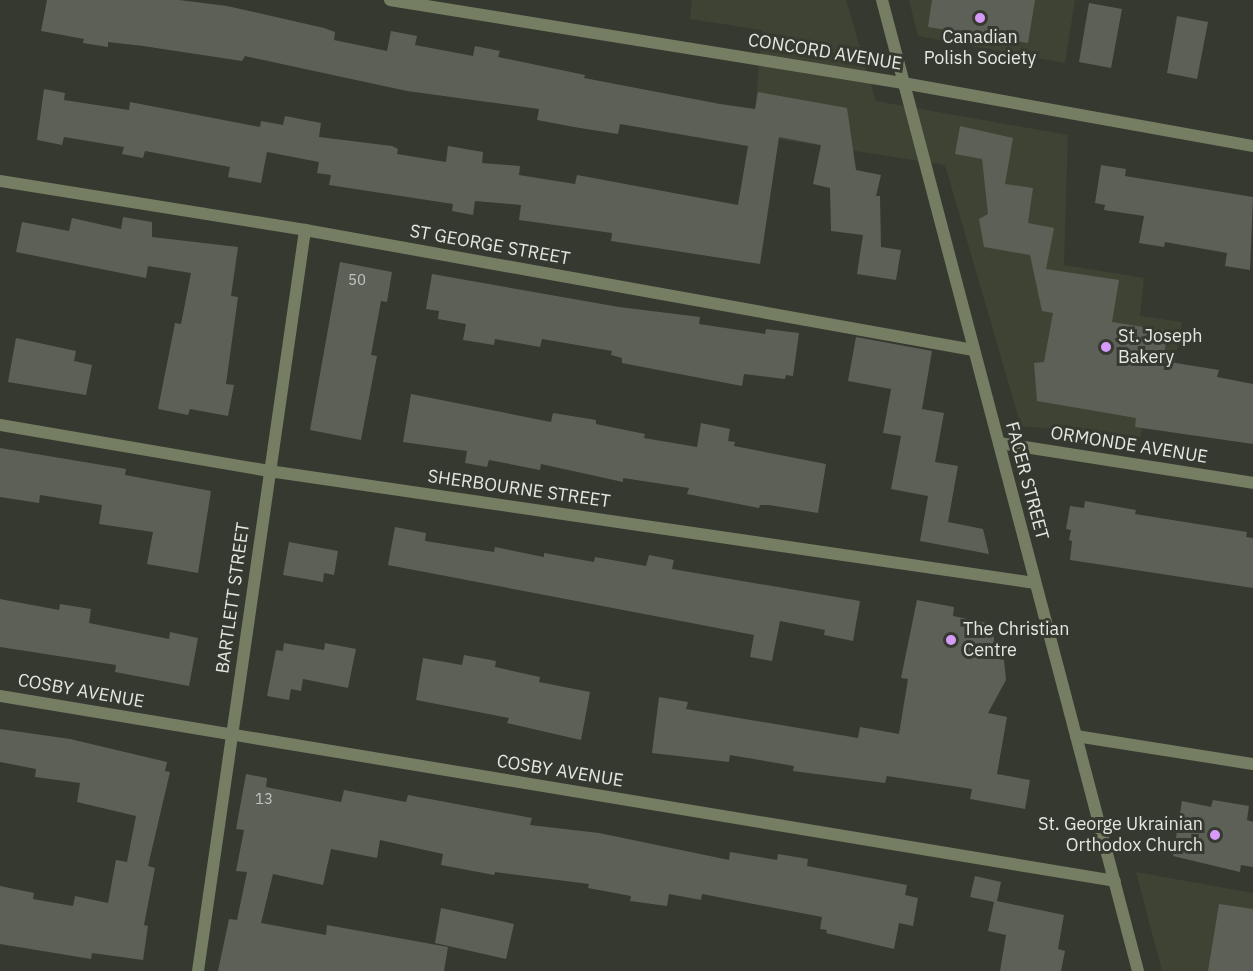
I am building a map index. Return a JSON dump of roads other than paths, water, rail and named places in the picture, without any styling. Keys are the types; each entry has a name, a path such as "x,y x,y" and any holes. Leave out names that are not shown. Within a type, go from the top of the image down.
{"street":[{"name":"CONCORD AVENUE","path":"390,0 903,83 1253,146"},
{"name":"FACER STREET","path":"882,0 1138,971"},
{"name":"ST GEORGE STREET","path":"0,181 305,230 973,350"},
{"name":"BARTLETT STREET","path":"198,971 305,230"},
{"name":"SHERBOURNE STREET","path":"0,425 269,471 1035,583"},
{"name":"ORMONDE AVENUE","path":"999,442 1253,483"},
{"name":"COSBY AVENUE","path":"0,696 1115,881"},
{"path":"1076,736 1253,764"}],"place":[{"name":"Canadian Polish Society","path":"980,18"},
{"name":"St. Joseph Bakery","path":"1106,347"},
{"name":"The Christian Centre","path":"951,640"},
{"name":"St. George Ukrainian Orthodox Church","path":"1215,835"}]}
